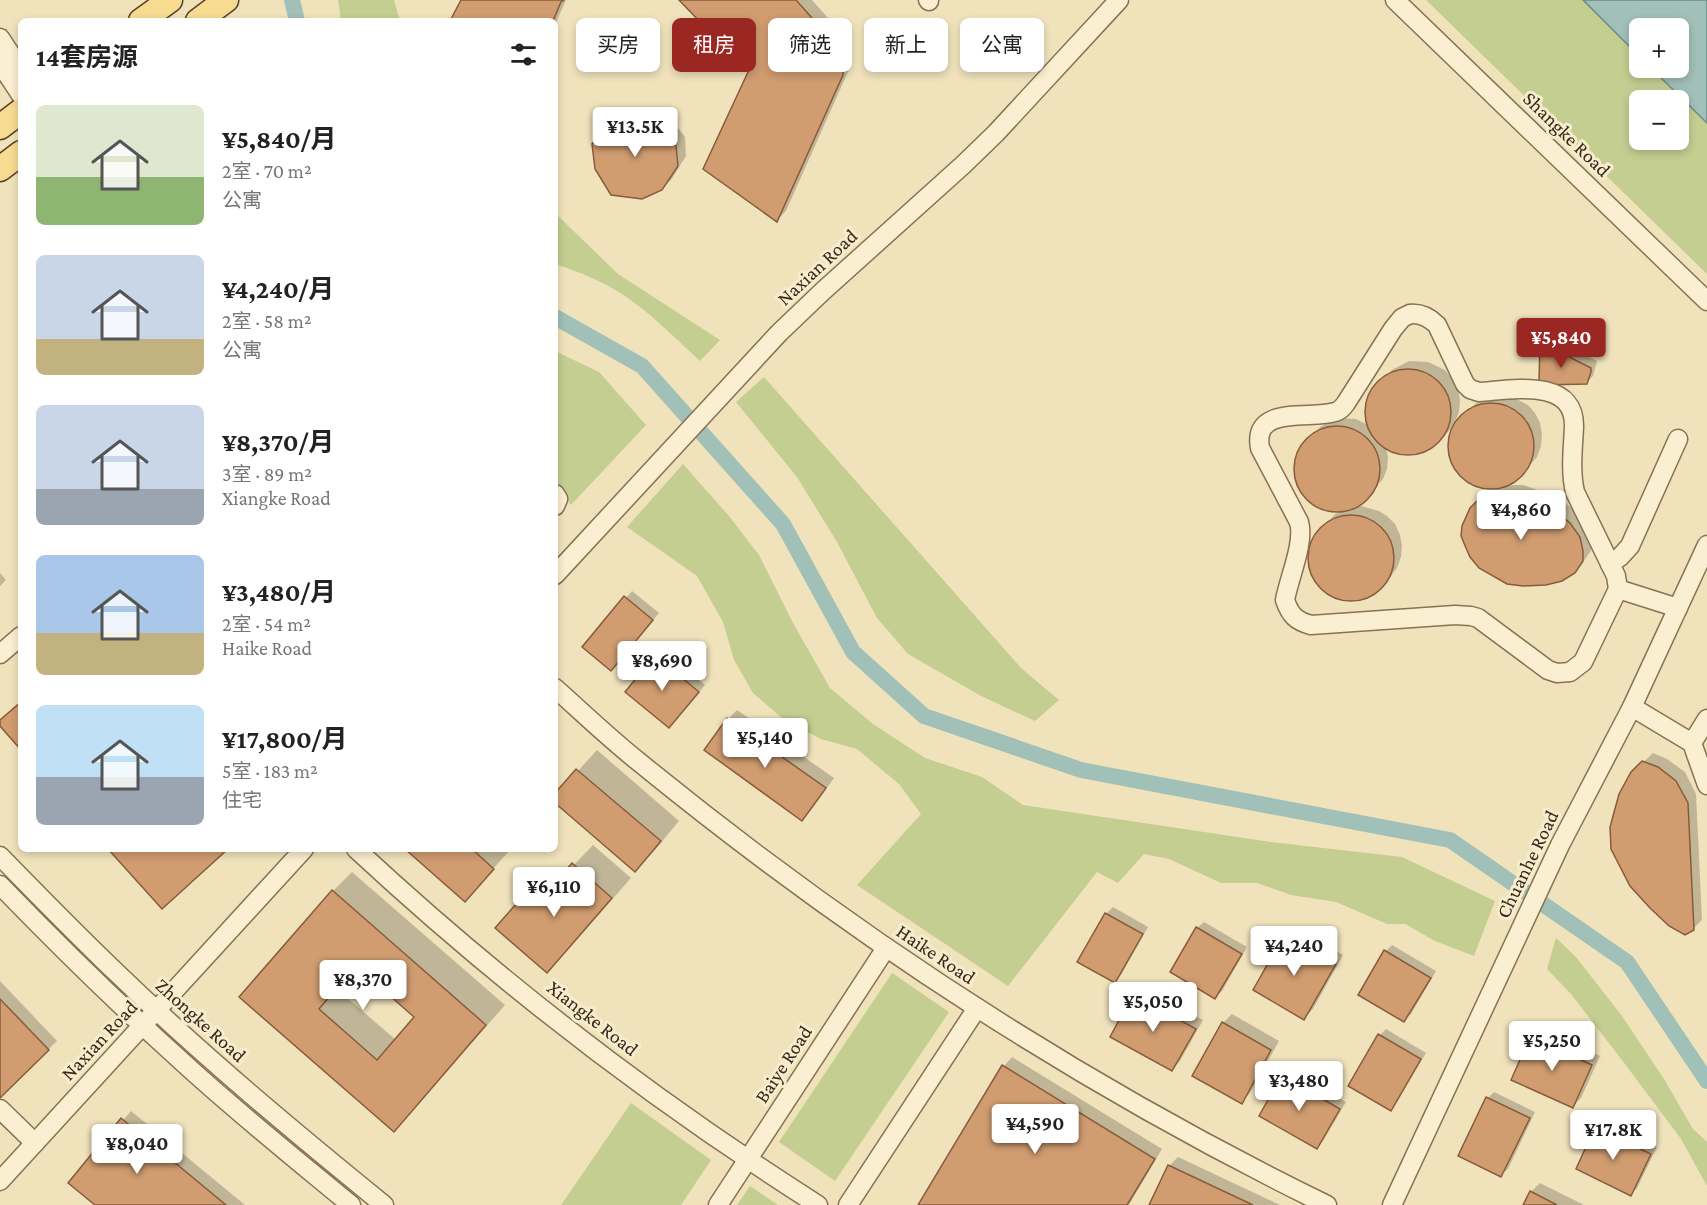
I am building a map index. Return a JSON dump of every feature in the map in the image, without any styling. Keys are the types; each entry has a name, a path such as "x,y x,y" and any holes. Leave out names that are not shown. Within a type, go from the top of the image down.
{"main road":[{"path":"145,18 170,0"},
{"path":"202,18 226,0"},
{"path":"0,127 18,113"},
{"path":"0,169 18,155"}],"street":[{"name":"Shangke Road","path":"1395,0 1707,301"},
{"name":"Naxian Road","path":"558,572 779,333 996,134 1110,3"},
{"path":"0,38 18,65"},
{"path":"0,63 18,90"},
{"path":"1410,314 1423,315 1437,325 1465,384 1470,389 1479,392 1547,390 1566,403 1574,420 1572,482 1580,504 1616,576 1618,589 1583,662 1570,672 1564,673 1548,670 1478,618 1472,616 1455,615 1311,625 1297,620 1291,615 1285,600 1300,543 1301,530 1299,522 1265,459 1259,440 1266,425 1284,416 1326,414 1340,410 1346,404 1392,328 1410,314"},
{"path":"1610,564 1630,546 1678,439"},
{"name":"Chuanhe Road","path":"1392,1205 1560,845 1632,707 1707,545"},
{"path":"1618,589 1678,608"},
{"path":"0,654 18,639"},
{"name":"Haike Road","path":"558,691 638,762 783,874 886,948 976,1008 1086,1076 1277,1181 1327,1205"},
{"path":"1632,707 1692,743 1707,785"},
{"path":"1692,743 1707,719"},
{"name":"Naxian Road","path":"0,1181 301,852"},
{"name":"Xiangke Road","path":"359,852 450,933 548,1013 700,1127 818,1205"},
{"name":"Zhongke Road","path":"0,856 157,1010 284,1123 384,1205"},
{"path":"0,885 178,1059 351,1205"},
{"name":"Baiye Road","path":"718,1205 886,948"},
{"path":"848,1205 976,1008"},
{"path":"0,1109 35,1143"}],"green space":[{"path":"338,0 394,0 399,18 341,18"},
{"path":"1426,0 1585,0 1629,44 1629,78 1663,78 1675,90 1629,90 1629,150 1689,150 1689,103 1707,121 1707,274"},
{"path":"558,216 618,274 720,340 700,361 630,299 588,276 558,265"},
{"path":"558,352 599,372 646,425 571,505 558,489"},
{"path":"764,377 1021,668 1059,700 1035,721 981,696 908,654 877,618 837,542 797,477 736,402"},
{"path":"683,464 729,516 759,555 793,623 830,688 873,724 925,758 982,777 1023,805 1271,842 1402,857 1495,901 1474,956 1435,941 1405,924 1387,924 1336,902 1291,895 1257,883 1221,883 1169,859 1144,854 1118,883 1097,872 1008,986 857,885 921,814 899,784 857,749 821,739 783,719 753,693 734,660 723,622 697,576 627,527"},
{"path":"1556,938 1576,957 1622,1016 1664,1079 1693,1129 1707,1142 1707,1186 1681,1139 1571,994 1547,969"},
{"path":"892,973 949,1012 835,1181 779,1142"},
{"path":"631,1103 711,1160 681,1205 561,1205"},
{"path":"750,1186 778,1205 737,1205"}],"water":[{"path":"1583,0 1707,0 1707,123 1689,105 1689,90 1673,90 1661,78 1689,78 1689,18 1629,18 1629,46"}],"building":[{"path":"461,0 564,0 554,18 452,18"},
{"path":"679,0 796,0 812,18 768,18 768,72 843,72 777,222 703,169 748,72 756,72 756,18 696,18"},
{"path":"639,116 662,127 676,146 678,166 662,190 642,199 611,195 595,169 592,144 610,122"},
{"path":"1540,342 1591,368 1587,384 1542,385 1539,381"},
{"path":"1408,369 1432,376 1444,388 1451,412 1444,436 1432,448 1408,455 1384,448 1372,436 1365,412 1372,388 1384,376"},
{"path":"1491,403 1515,410 1527,422 1534,446 1527,470 1515,482 1491,489 1467,482 1455,470 1448,446 1455,422 1467,410"},
{"path":"1337,426 1361,433 1373,445 1380,469 1373,493 1361,505 1337,512 1313,505 1301,493 1294,469 1301,445 1313,433"},
{"path":"1504,492 1537,501 1570,523 1580,537 1583,551 1583,561 1575,573 1562,581 1546,585 1523,586 1507,584 1479,568 1470,557 1461,536 1462,526 1470,508 1477,501 1485,496"},
{"path":"1351,515 1375,522 1387,534 1394,558 1387,582 1375,594 1351,601 1327,594 1315,582 1308,558 1315,534 1327,522"},
{"path":"624,596 653,620 611,671 582,647"},
{"path":"655,655 699,692 669,728 625,692"},
{"path":"18,705 18,747 0,726 0,720"},
{"path":"727,718 826,788 802,821 704,750"},
{"path":"1642,761 1658,767 1676,781 1688,803 1694,930 1685,935 1669,926 1630,886 1611,849 1610,827 1619,794 1631,772"},
{"path":"576,769 661,841 635,872 558,806 558,790"},
{"path":"111,852 225,852 162,909"},
{"path":"408,852 475,852 494,869 465,902"},
{"path":"572,863 612,898 547,973 495,928 524,895 536,905"},
{"path":"332,890 486,1025 394,1132 239,997","holes":["356,966 414,1017 377,1060 319,1009"]},
{"path":"1105,913 1143,934 1115,983 1077,962"},
{"path":"1196,927 1242,954 1215,999 1170,972"},
{"path":"1284,935 1336,964 1304,1020 1253,990"},
{"path":"1384,950 1431,978 1404,1022 1358,995"},
{"path":"1133,994 1196,1029 1172,1071 1110,1037"},
{"path":"0,999 49,1050 0,1098"},
{"path":"1222,1022 1271,1050 1242,1104 1192,1076"},
{"path":"1378,1034 1421,1059 1391,1111 1348,1086"},
{"path":"1530,1037 1592,1065 1573,1108 1511,1080"},
{"path":"1002,1065 1155,1159 1127,1205 918,1205"},
{"path":"1282,1075 1340,1109 1317,1149 1259,1116"},
{"path":"1486,1097 1530,1118 1501,1177 1458,1156"},
{"path":"121,1118 226,1205 95,1205 68,1183"},
{"path":"1595,1127 1651,1154 1631,1196 1576,1169"},
{"path":"1168,1165 1253,1205 1149,1205"},
{"path":"1530,1191 1557,1205 1523,1205"}],"waterway":[{"path":"292,0 296,18"},
{"path":"558,319 642,366 783,524 853,652 924,716 1081,770 1450,840 1627,962 1707,1081"}]}
